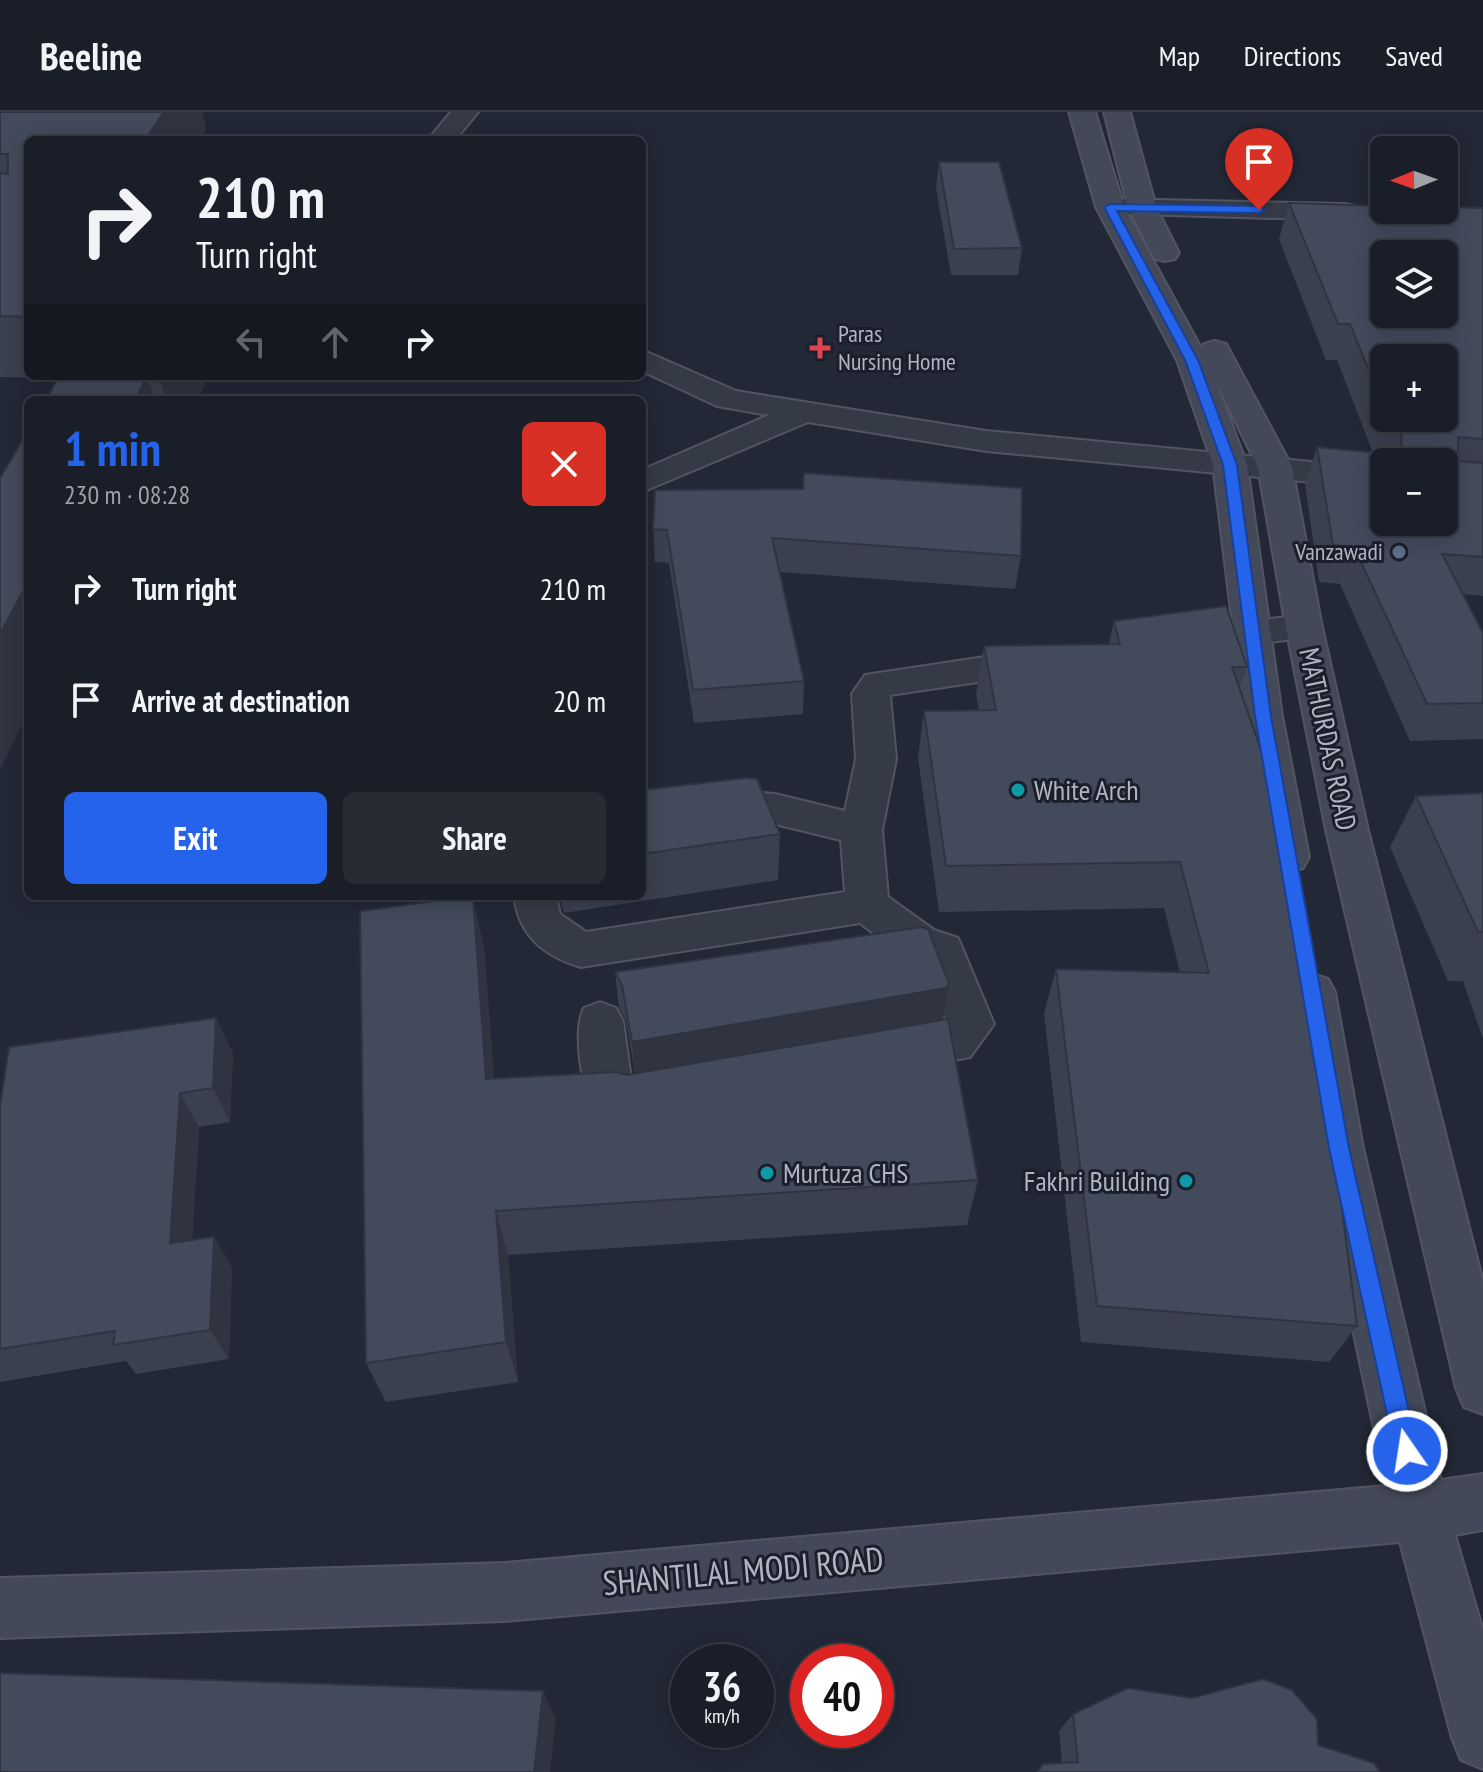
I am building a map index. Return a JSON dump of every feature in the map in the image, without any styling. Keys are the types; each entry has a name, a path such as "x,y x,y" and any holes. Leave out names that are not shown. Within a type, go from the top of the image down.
{"street":[{"path":"444,136 465,112"},
{"path":"1082,112 1192,360 1230,465 1263,716 1296,901"},
{"name":"MATHURDAS ROAD","path":"1117,112 1126,207 1275,467 1304,627 1347,830 1483,1388"},
{"path":"1126,207 1370,213"},
{"path":"646,361 728,399 986,441 1370,477"},
{"path":"646,480 806,411"},
{"path":"1176,643 1304,627"},
{"path":"867,905 861,830 876,759 871,694 878,684 1067,658"},
{"path":"646,820 746,807 775,809 861,830"},
{"path":"535,900 537,919 551,933 581,950 867,905 920,944 942,950 971,1024 954,1043 862,1059"},
{"path":"1304,947 1339,1148 1420,1512 1483,1738"},
{"path":"600,1021 609,1091 632,1100 693,1089"},
{"name":"SHANTILAL MODI ROAD","path":"0,1608 504,1592 1420,1512 1483,1502"}],"building":[{"path":"0,112 164,112 148,136 24,136 24,317 0,316 0,173 8,174 8,154 0,154"},
{"path":"939,162 999,162 1022,248 954,249"},
{"path":"1289,203 1370,206 1370,224 1458,224 1458,207 1483,208 1483,439 1458,437 1458,448 1402,448 1401,432 1458,432 1458,344 1370,344 1370,373 1350,324 1338,324"},
{"path":"57,380 145,380 137,396 48,396"},
{"path":"24,438 24,589 0,634 0,478"},
{"path":"1317,447 1370,452 1370,536 1458,536 1458,461 1483,463 1483,557 1442,554 1483,633 1483,703 1427,704 1354,547 1333,545"},
{"path":"804,473 1022,488 1021,556 772,538 804,681 693,690 667,530 653,529 655,490 803,489"},
{"path":"1226,606 1247,667 1232,667 1284,816 1312,972 1357,1326 1097,1306 1056,969 1209,973 1180,862 946,866 924,711 996,710 984,646 1120,644 1114,621"},
{"path":"757,779 780,834 646,853 646,790"},
{"path":"1483,793 1483,932 1478,932 1416,796"},
{"path":"443,900 473,900 486,1079 616,1072 627,1075 948,1019 978,1180 496,1211 506,1342 366,1363 360,911"},
{"path":"922,927 928,929 949,984 946,988 632,1042 622,985 615,972"},
{"path":"216,1018 213,1088 180,1093 170,1243 214,1237 210,1330 113,1345 115,1331 0,1349 0,1106 9,1047"},
{"path":"0,1673 543,1691 534,1772 0,1772"},
{"path":"1263,1679 1292,1690 1317,1719 1318,1745 1374,1763 1380,1772 1037,1772 1043,1764 1078,1762 1073,1714 1128,1688 1192,1698"}],"place":[{"name":"Paras Nursing Home","path":"820,348"},
{"name":"Vanzawadi","path":"1399,552"},
{"name":"White Arch","path":"1018,790"},
{"name":"Murtuza CHS","path":"767,1173"},
{"name":"Fakhri Building","path":"1186,1181"}],"route":[{"path":"1259,210 1110,207 1192,360 1212,408 1230,465 1263,716 1339,1148 1407,1451"}]}
